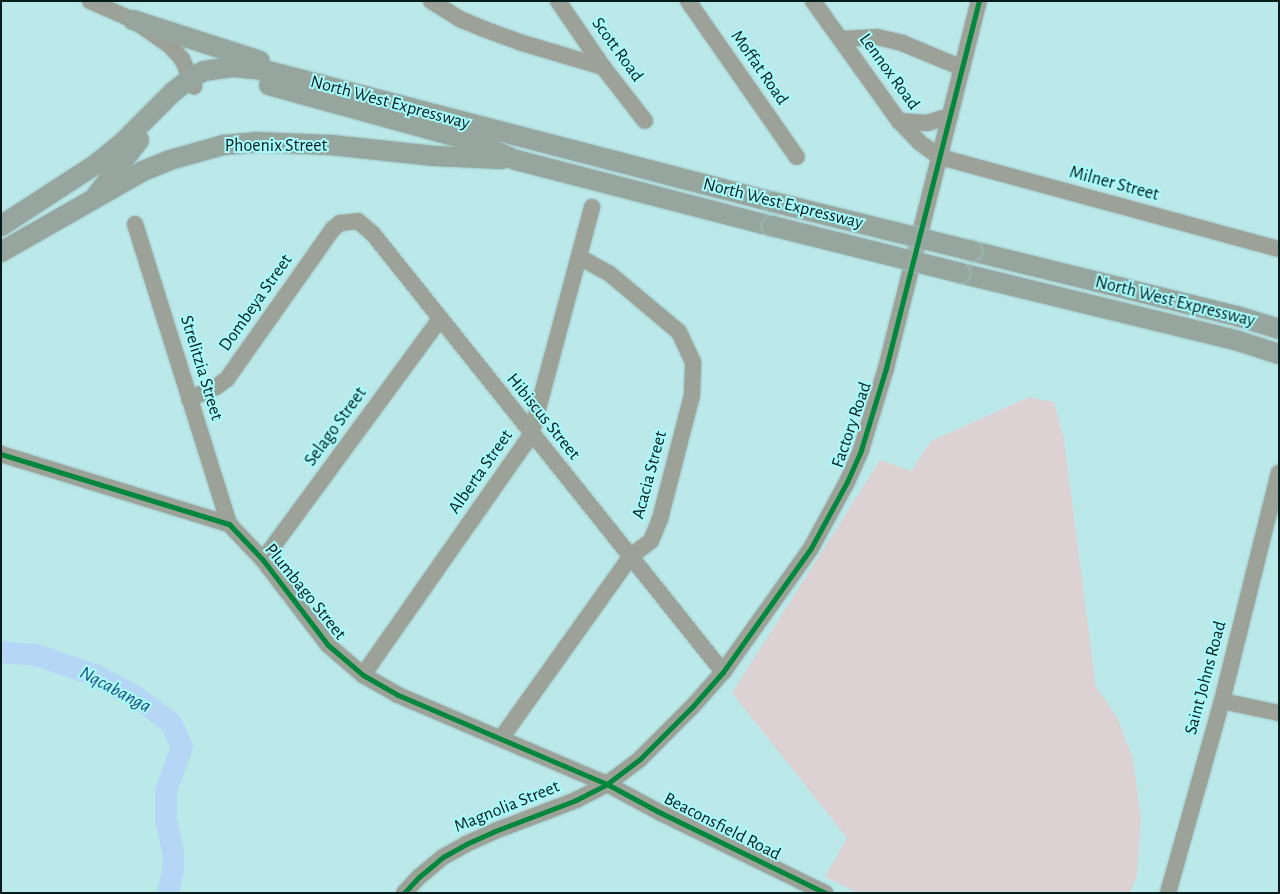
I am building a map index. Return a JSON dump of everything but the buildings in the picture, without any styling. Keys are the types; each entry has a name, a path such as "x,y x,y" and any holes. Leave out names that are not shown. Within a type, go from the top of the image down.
{"main road":[{"path":"133,20 380,100"},
{"name":"North West Expressway","path":"193,82 204,71 234,67 264,70 773,202 1237,316 1279,329"},
{"path":"1,226 96,164 123,142 173,92 193,82 208,80 226,78 255,81 472,142 516,160"},
{"path":"95,198 130,151 193,82"},
{"name":"Phoenix Street","path":"1,252 143,171 170,160 223,144 255,142 331,145 434,156 516,160"},
{"name":"North West Expressway","path":"516,160 772,226 1225,338 1279,354"}],"street":[{"path":"90,1 133,20 177,52 193,82"},
{"path":"431,1 462,20 484,29 603,67"},
{"name":"Scott Road","path":"558,1 603,67 645,121"},
{"name":"Moffat Road","path":"688,1 797,157"},
{"name":"Lennox Road","path":"813,1 899,121 919,142 940,157"},
{"name":"Factory Road","path":"607,784 640,759 693,706 723,672 811,548 851,474 861,450 886,368 979,1"},
{"path":"841,40 860,36 877,37 902,43 962,68"},
{"path":"899,121 926,124 950,116"},
{"name":"Milner Street","path":"940,157 1279,249"},
{"name":"Alberta Street","path":"363,675 532,435 592,207"},
{"name":"Hibiscus Street","path":"324,240 340,223 358,220 365,224 723,672"},
{"name":"Strelitzia Street","path":"135,224 229,524"},
{"name":"Dombeya Street","path":"189,399 216,387 227,379 324,240"},
{"name":"Acacia Street","path":"502,737 631,556 651,541 660,519 692,395 693,362 686,344 670,322 604,270 579,257"},
{"name":"Selago Street","path":"264,560 440,319"},
{"name":"Plumbago Street","path":"1,454 229,524 264,560 328,645 363,675 398,695 502,737 607,784"},
{"name":"Saint Johns Road","path":"1168,893 1222,701 1279,473"},
{"path":"1222,701 1279,712"},
{"name":"Magnolia Street","path":"404,893 443,857 466,844 494,831 576,800 607,784"},
{"name":"Beaconsfield Road","path":"607,784 659,812 825,893"}],"shaded area":[{"path":"1029,397 1054,402 1064,439 1096,687 1117,717 1133,758 1141,819 1137,876 1130,893 858,893 825,877 847,838 732,693 880,460 911,471 931,441"}],"waterway":[{"name":"Nqcabanga","path":"1,652 36,655 95,675 135,696 171,723 182,747 166,791 166,819 173,851 173,870 168,893"}],"cycle path":[{"path":"404,893 419,877 443,857 495,831 576,800 607,784 640,759 693,706 723,672 811,548 847,482 861,450 886,368 979,1"},
{"path":"1,454 229,524 263,560 328,645 363,675 398,695 607,784 659,812 825,893"}]}
